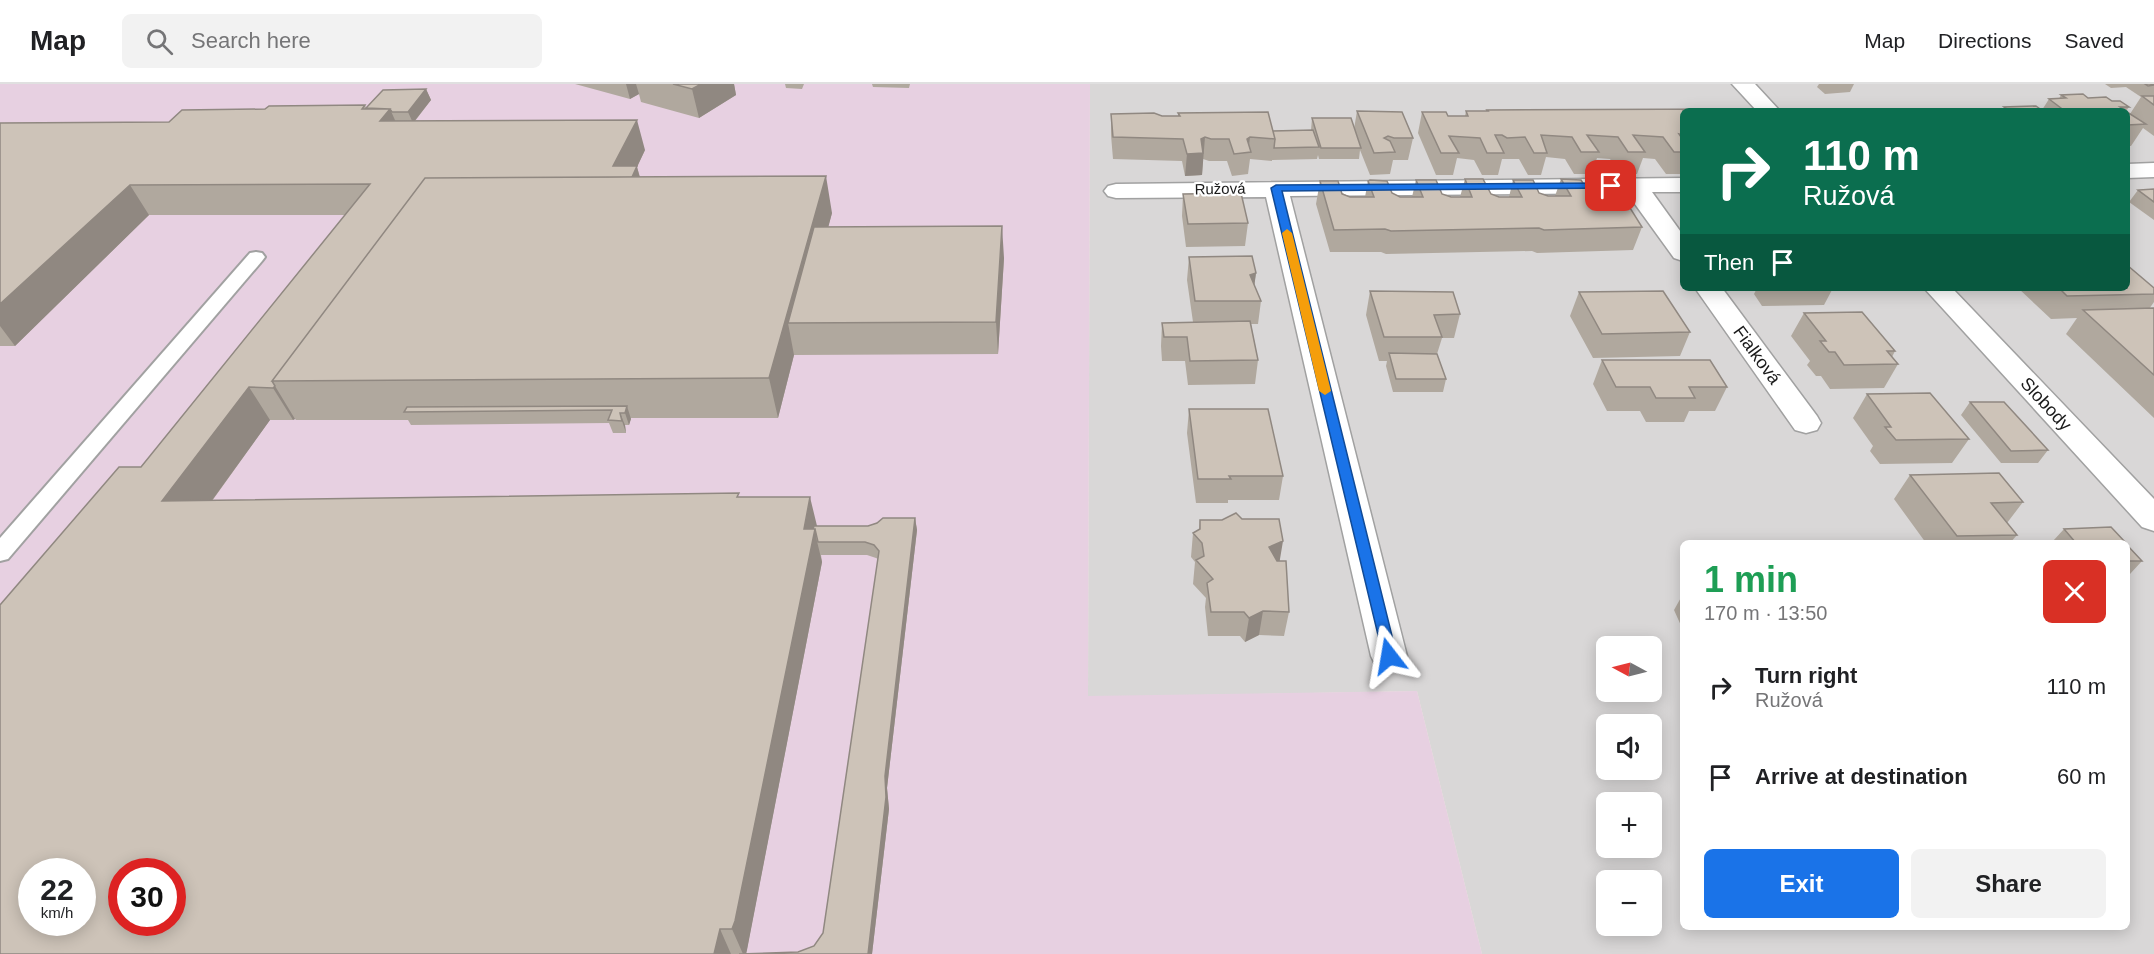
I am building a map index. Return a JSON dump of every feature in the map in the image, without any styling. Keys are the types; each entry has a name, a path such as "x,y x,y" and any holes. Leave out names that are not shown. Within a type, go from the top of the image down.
{"street":[{"path":"1743,84 1766,108"},
{"path":"2130,171 2154,170"},
{"name":"Ružová","path":"1116,191 1680,184"},
{"path":"1634,185 1680,249"},
{"path":"1276,188 1389,656"},
{"name":"Fialková","path":"1710,291 1806,423"},
{"name":"Slobody","path":"1940,291 2154,519"}],"lane":[{"path":"0,553 256,257"}],"shaded area":[{"path":"0,84 1090,84 1088,696 1417,691 1482,954 0,954"},
{"path":"1090,84 2154,84 2154,954 1482,954 1417,691 1088,697"}],"building":[{"path":"673,84 701,84 692,89"},
{"path":"426,89 408,112 366,108 383,90"},
{"path":"2083,94 2088,98 2106,97 2112,101 2120,101 2129,107 2061,108 2049,99 2066,98 2061,95"},
{"path":"2142,96 2154,96 2154,105"},
{"path":"365,105 362,109 390,109 380,121 637,120 613,166 637,166 632,177 425,178 272,381 275,386 273,388 249,387 162,501 739,493 737,497 810,497 804,529 815,529 735,921 732,929 720,929 714,954 0,954 0,605 119,467 141,467 370,184 130,185 0,304 0,123 169,122 182,110 265,109 269,106"},
{"path":"2036,106 2039,108 2006,108 2004,107"},
{"path":"1680,109 1680,152 1674,152 1663,137 1633,135 1645,152 1628,152 1618,137 1587,135 1599,152 1581,152 1572,137 1541,135 1547,153 1534,153 1525,137 1507,138 1495,135 1504,153 1487,153 1480,138 1449,136 1459,153 1441,153 1422,112 1446,112 1448,116 1468,116 1466,111"},
{"path":"1357,111 1402,112 1413,138 1388,136 1384,138 1390,141 1395,152 1374,153"},
{"path":"1268,112 1275,139 1250,137 1247,139 1251,152 1234,154 1229,139 1205,137 1201,139 1203,153 1187,154 1183,139 1113,137 1111,114 1154,113 1162,116 1180,116 1178,113"},
{"path":"2130,114 2146,124 2130,125"},
{"path":"1312,118 1351,118 1361,148 1321,148"},
{"path":"1313,130 1319,147 1274,148 1273,131"},
{"path":"826,176 769,378 272,381 425,178"},
{"path":"1465,179 1483,179 1491,194 1499,197 1522,197 1513,180 1533,180 1539,193 1548,196 1571,196 1561,179 1581,180 1588,191 1597,195 1622,195 1642,227 1544,230 1539,228 1334,230 1320,181 1338,181 1342,194 1350,197 1374,197 1368,181 1370,180 1387,181 1392,193 1400,197 1423,197 1416,180 1436,180 1442,194 1451,197 1472,197"},
{"path":"2154,189 2154,202 2138,190"},
{"path":"1241,193 1248,223 1188,224 1183,194"},
{"path":"1002,226 996,322 788,323 814,227"},
{"path":"1252,256 1256,273 1250,275 1261,301 1195,301 1189,257"},
{"path":"2130,268 2154,288 2154,294 2067,296 2062,291 2130,291"},
{"path":"1370,291 1453,292 1460,314 1434,315 1442,337 1384,337"},
{"path":"1663,291 1690,332 1602,334 1579,292"},
{"path":"2154,308 2154,375 2083,310"},
{"path":"1862,312 1895,351 1887,351 1898,364 1844,365 1835,352 1829,352 1820,341 1826,341 1804,313"},
{"path":"1250,321 1258,360 1190,361 1187,337 1164,337 1162,323"},
{"path":"1389,353 1437,354 1446,379 1396,379"},
{"path":"1602,360 1710,360 1727,387 1689,387 1695,398 1656,398 1650,387 1616,387"},
{"path":"1930,393 1969,439 1896,440 1885,427 1891,427 1867,394"},
{"path":"1970,402 2004,402 2048,450 2011,451"},
{"path":"627,406 625,413 620,413 622,421 608,420 612,410 404,412 407,407"},
{"path":"1189,409 1268,409 1283,476 1229,476 1231,479 1198,479"},
{"path":"1999,473 2023,502 1991,503 2017,535 1957,536 1910,475"},
{"path":"1236,513 1242,519 1279,519 1283,541 1269,547 1277,561 1286,561 1289,612 1263,611 1249,618 1244,612 1211,612 1207,583 1213,579 1196,560 1204,556 1202,543 1193,533 1200,529 1200,520 1222,520"},
{"path":"883,518 915,518 885,776 886,797 868,954 739,954 798,952 814,946 823,933 879,551 874,545 865,542 818,542 815,529 813,529 814,526 868,526"},
{"path":"2111,527 2123,540 2073,540 2064,529"},
{"path":"2130,548 2142,561 2130,561"}],"slow traffic":[{"path":"1287,233 1325,391"}],"route":[{"path":"1389,656 1276,188 1611,186"}]}
